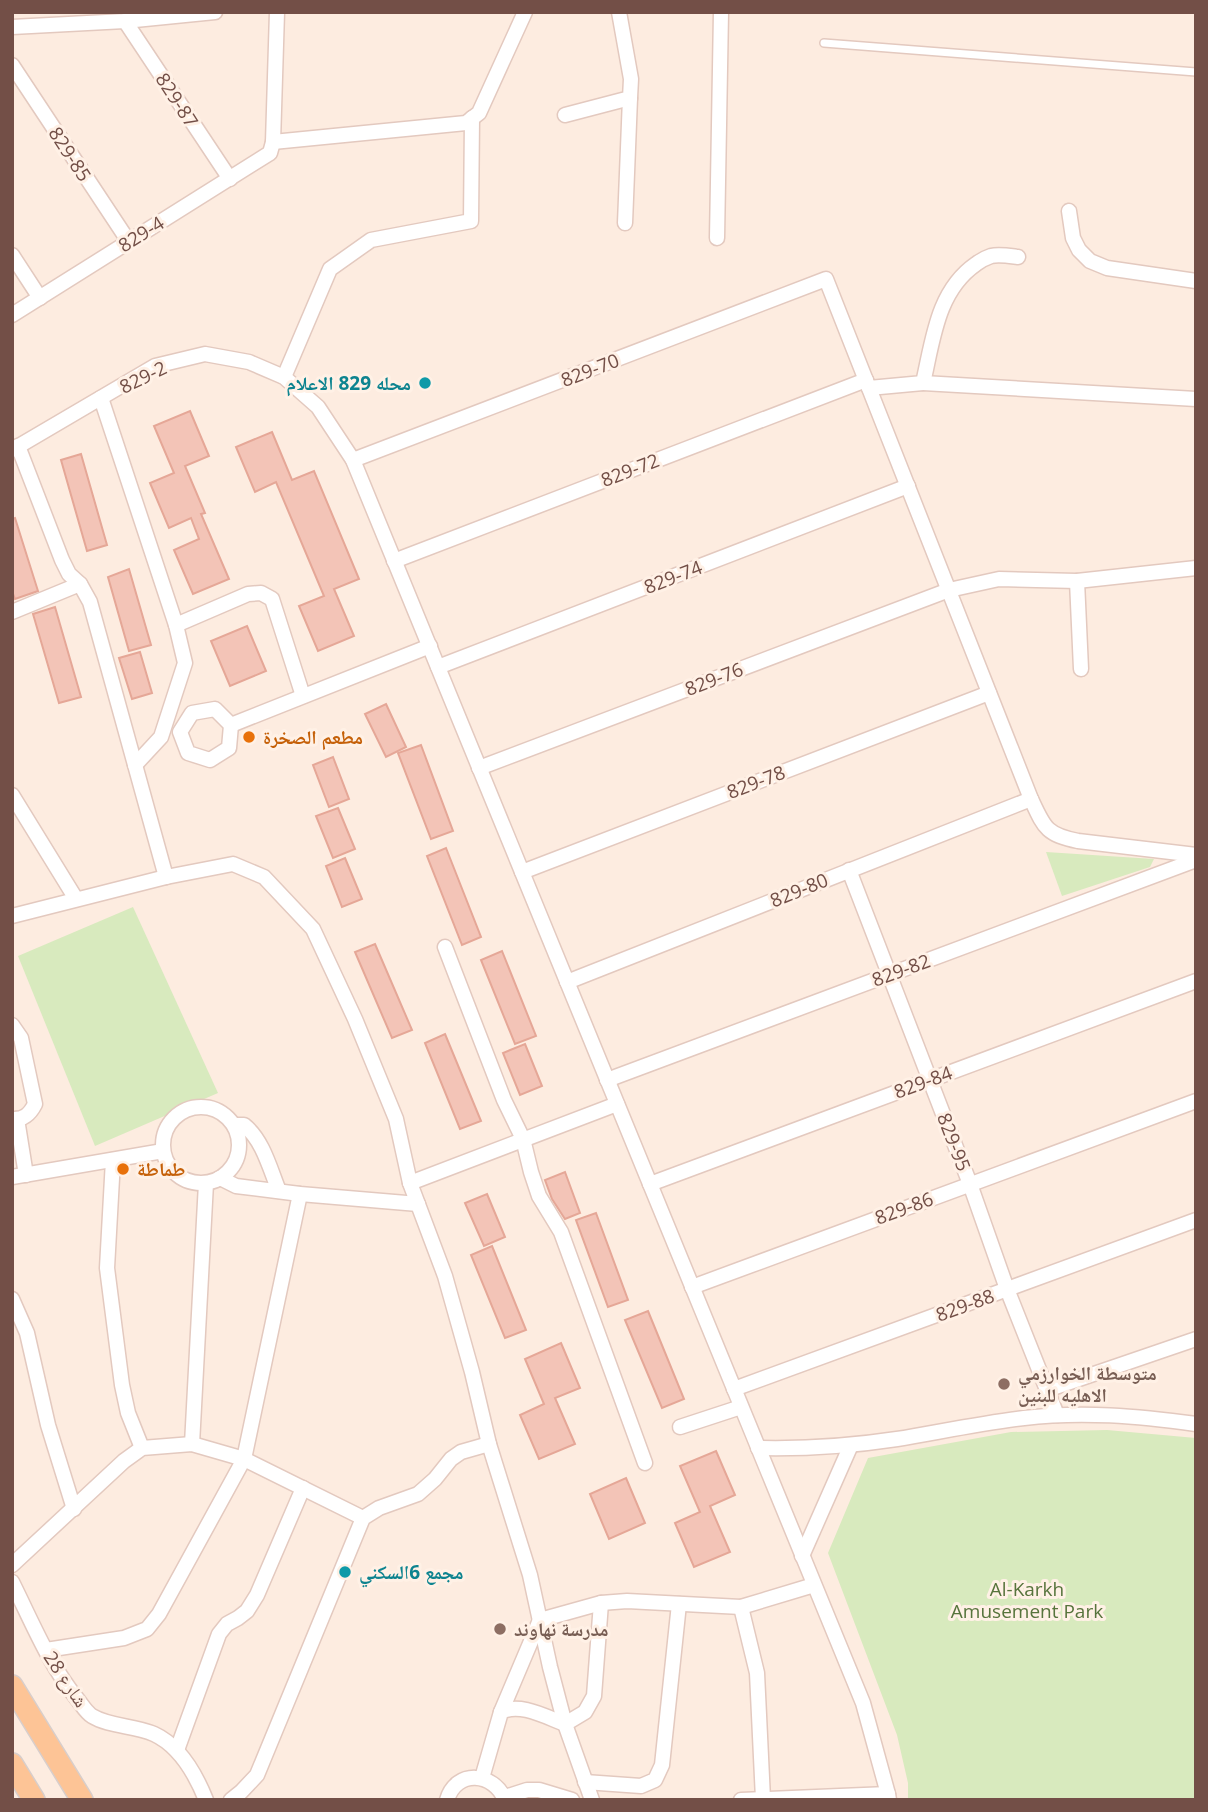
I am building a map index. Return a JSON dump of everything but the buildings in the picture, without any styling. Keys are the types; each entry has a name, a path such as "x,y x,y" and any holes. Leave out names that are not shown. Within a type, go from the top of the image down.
{"main road":[{"path":"12,1686 82,1800"},
{"path":"12,1764 34,1800"}],"street":[{"path":"12,27 215,12"},
{"path":"277,12 272,148 466,123 479,113 525,12"},
{"path":"618,12 631,79 625,223"},
{"path":"717,238 721,12"},
{"name":"829-87","path":"125,20 229,178"},
{"name":"829-85","path":"12,65 129,242"},
{"path":"565,115 630,97"},
{"path":"284,377 330,269 371,240 471,221 472,118"},
{"name":"829-4","path":"12,316 272,148"},
{"path":"1069,211 1073,238 1079,250 1090,261 1107,268 1196,281"},
{"path":"12,255 40,298"},
{"path":"923,383 944,300 957,280 984,259 992,256 1018,257"},
{"name":"829-70","path":"353,460 826,279 868,384"},
{"name":"829-2","path":"15,448 155,366 205,354 249,362 284,377 318,407 353,460 863,1703 889,1797"},
{"name":"829-72","path":"394,561 868,384 923,383 1196,399"},
{"path":"868,384 1031,799 1047,830 1059,837 1196,858"},
{"path":"101,398 186,663 161,737 135,765"},
{"path":"15,448 62,560 90,602 166,877"},
{"name":"829-74","path":"438,667 908,486"},
{"name":"829-76","path":"479,768 949,590 999,579 1077,581 1196,568"},
{"path":"1077,581 1081,670"},
{"path":"12,612 80,584"},
{"path":"176,625 248,594 261,593 272,599 303,696"},
{"path":"231,725 430,646"},
{"name":"829-78","path":"522,872 989,693"},
{"path":"12,795 76,899"},
{"name":"829-80","path":"567,982 1031,799"},
{"name":"829-82","path":"607,1080 1196,858"},
{"path":"12,916 166,877 233,864 264,877 313,929 355,1019 396,1119 410,1183 445,1276 489,1444 530,1575 565,1724 592,1800"},
{"name":"829-95","path":"849,870 1057,1415"},
{"path":"444,947 504,1100 523,1139 530,1172 539,1196 561,1232 645,1463"},
{"name":"829-84","path":"650,1184 1196,981"},
{"path":"12,1024 21,1038 35,1104 31,1113 15,1119 19,1176 163,1152"},
{"name":"829-86","path":"692,1287 1196,1101"},
{"path":"410,1183 617,1104"},
{"path":"213,1180 231,1168 238,1154 239,1139 234,1125 224,1114 210,1107 188,1109 170,1122 163,1136 163,1152 168,1165 178,1176 191,1182 213,1180 236,1186 300,1194 418,1204"},
{"path":"234,1125 244,1125 251,1131 279,1191"},
{"path":"113,1160 107,1268 121,1385 128,1413 142,1448"},
{"path":"192,1444 213,1180"},
{"path":"46,1650 124,1639 147,1629 159,1614 244,1459 300,1194"},
{"name":"829-88","path":"734,1389 1196,1220"},
{"path":"12,1299 27,1333 48,1425 75,1508"},
{"path":"1047,1390 1196,1339"},
{"path":"680,1427 741,1407"},
{"path":"758,1448 851,1445 1057,1415 1117,1415 1196,1424"},
{"path":"12,1566 124,1461 142,1448 192,1444 230,1454 363,1518"},
{"path":"231,1800 257,1775 363,1518 379,1508 418,1494 461,1452 489,1444"},
{"path":"802,1556 851,1445"},
{"path":"177,1750 219,1634 227,1623 247,1611 257,1595 303,1488"},
{"name":"شارع 28","path":"12,1582 46,1650 72,1693 90,1715 109,1723 154,1734 177,1750 199,1783 206,1800"},
{"path":"540,1620 601,1603 627,1601 741,1607 814,1585"},
{"path":"501,1712 510,1707 565,1724 585,1712 594,1696 601,1603"},
{"path":"585,1782 641,1786 655,1780 662,1765 678,1604"},
{"path":"741,1607 757,1673 763,1799"},
{"path":"482,1778 501,1712 540,1620"},
{"path":"447,1800 448,1794 455,1786 472,1778 491,1781 505,1798 527,1790 539,1790 572,1800"},
{"path":"741,1800 889,1797"}],"lane":[{"path":"824,43 1196,72"}],"green space":[{"path":"1046,852 1154,859 1150,867 1062,896"},
{"path":"133,907 218,1093 95,1146 18,956"},
{"name":"Al-Karkh Amusement Park","path":"1107,1430 1196,1438 1196,1800 908,1800 908,1783 897,1735 828,1553 868,1458 1011,1432"}],"place":[{"name":"محله 829 الاعلام","path":"425,383"},
{"name":"مطعم الصخرة","path":"249,737"},
{"name":"طماطة","path":"123,1169"},
{"name":"متوسطة الخوارزمي الاهليه للبنين","path":"1004,1384"},
{"name":"مجمع 6السكني","path":"345,1572"},
{"name":"مدرسة نهاوند","path":"500,1629"}]}
